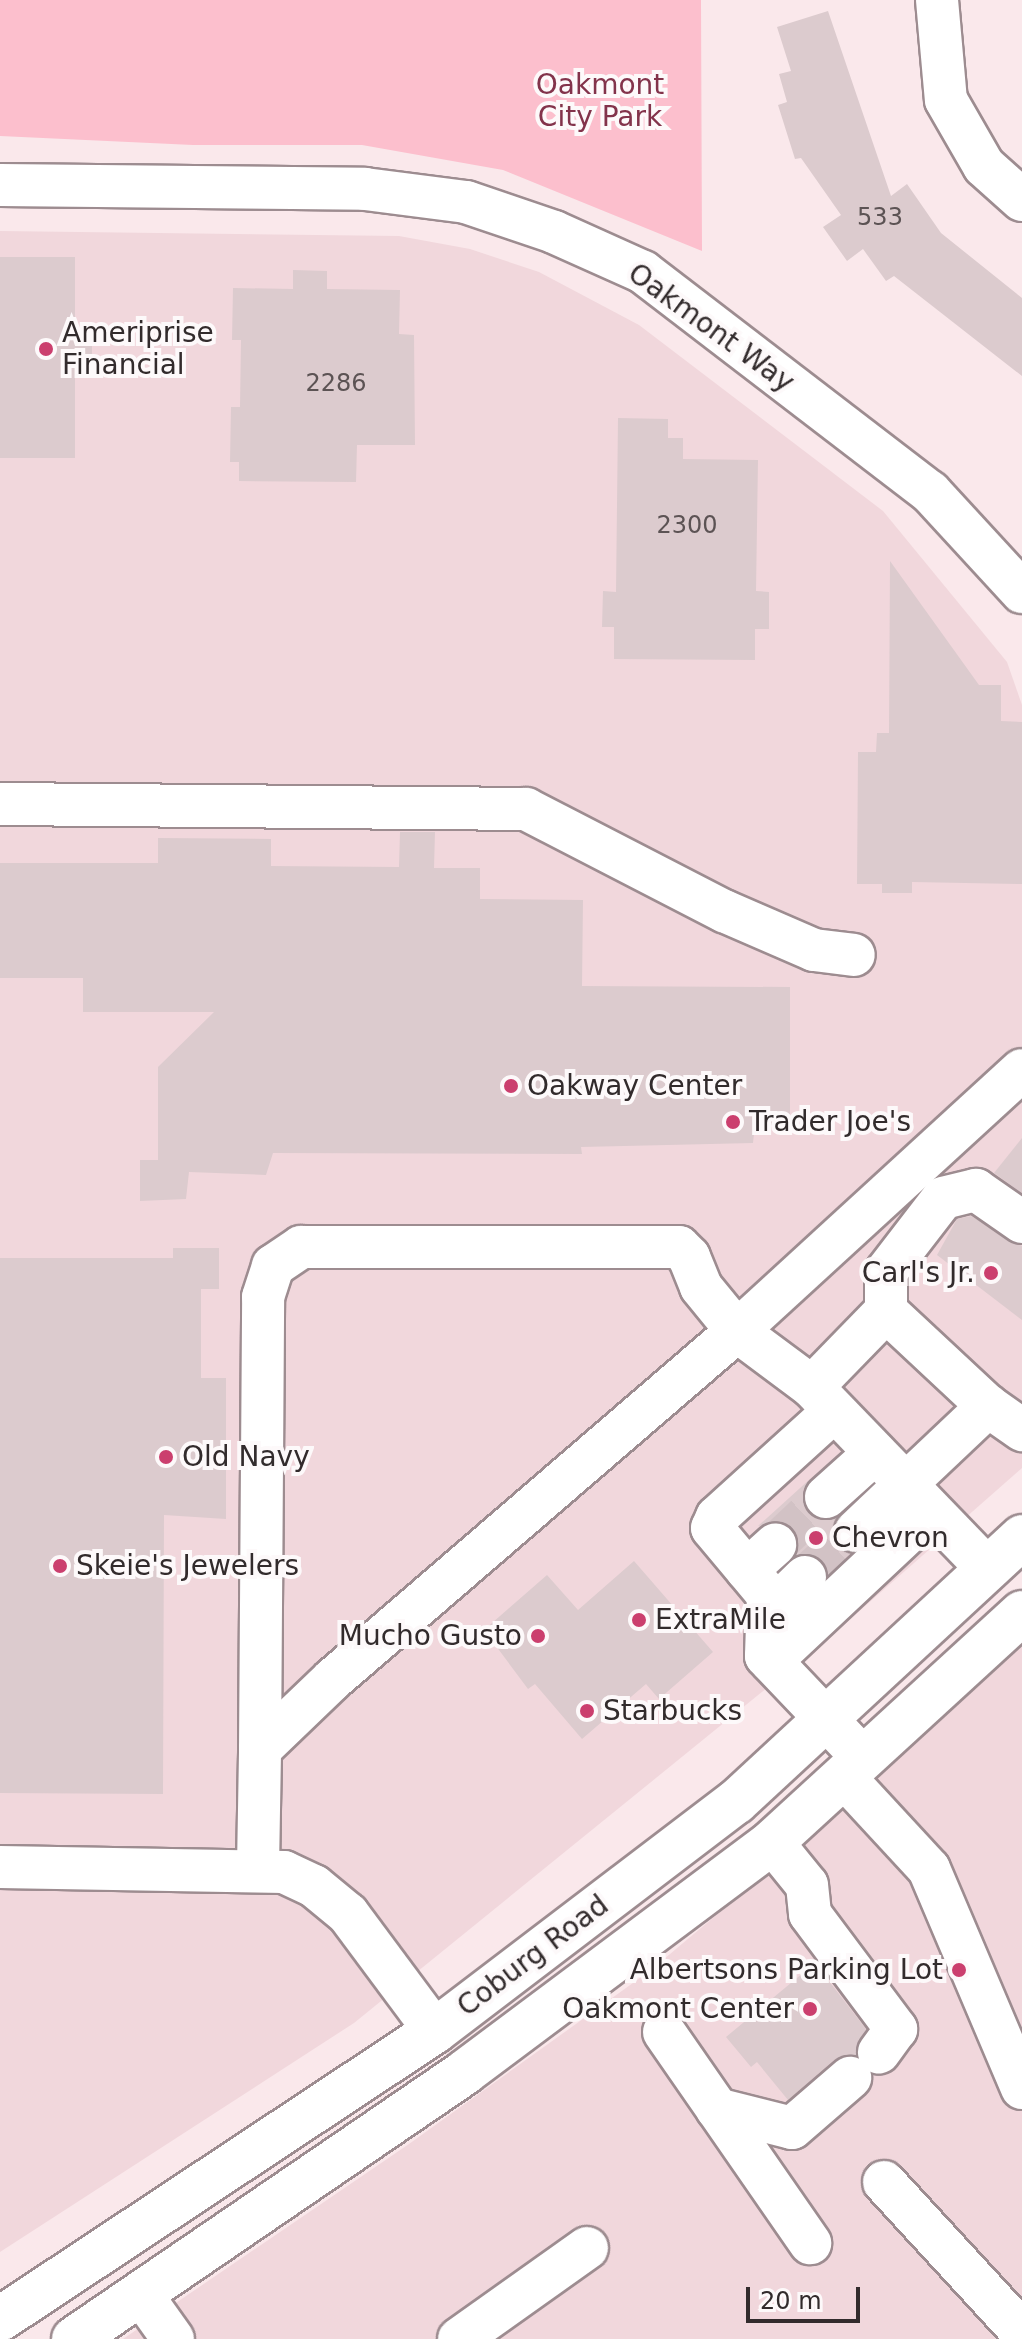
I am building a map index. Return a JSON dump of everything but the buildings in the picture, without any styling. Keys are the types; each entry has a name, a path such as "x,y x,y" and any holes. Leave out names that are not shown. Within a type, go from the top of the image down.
{"main road":[{"name":"Coburg Road","path":"0,2319 435,2031 736,1802 827,1721 1022,1537"},
{"name":"Coburg Road","path":"76,2339 465,2072 772,1842 1022,1613"},
{"path":"435,2031 465,2072"}],"street":[{"path":"937,0 946,100 984,166 1022,200"},
{"name":"Oakmont Way","path":"0,185 365,189 466,202 554,232 643,272 906,474 985,547 1022,592"},
{"path":"0,804 526,809 724,911 814,950 854,955"},
{"path":"260,1749 333,1679 737,1331 1022,1070"},
{"path":"1022,1222 976,1190 943,1198 886,1272 886,1311 823,1399 713,1521 715,1535 761,1557 768,1595 764,1649 771,1661 827,1721 854,1768 929,1869 1022,2088"},
{"path":"258,1867 263,1297 280,1257 310,1245 679,1247 689,1257 701,1287 737,1331 823,1399 988,1569"},
{"path":"886,1311 988,1406 1022,1430"},
{"path":"771,1661 919,1499 988,1406"},
{"path":"826,1497 875,1453"},
{"path":"856,1531 919,1499"},
{"path":"767,1614 805,1577"},
{"path":"717,2109 792,2128 865,2065 896,2029 810,1914 807,1885 772,1842"},
{"path":"0,1867 258,1867 299,1878 339,1904 435,2031"},
{"path":"664,2032 810,2243"},
{"path":"884,2182 1022,2332"},
{"path":"459,2339 587,2248"},
{"path":"141,2294 173,2339"}],"shaded area":[{"name":"Oakway Center","path":"0,231 399,236 470,249 539,272 639,325 883,511 1007,662 1022,705 1022,1468 831,1636 354,2023 0,2252"},
{"name":"Oakmont Center","path":"1022,1640 1022,2339 123,2339 409,2144 651,1970 814,1833"}],"green space":[{"name":"Oakmont City Park","path":"0,0 701,0 702,251 503,170 362,145 193,145 0,136"}],"tunnel":[{"path":"775,1545 826,1497"},
{"path":"805,1577 856,1531"}],"place":[{"name":"Ameriprise Financial","path":"46,349"},
{"name":"Oakway Center","path":"511,1086"},
{"name":"Trader Joe's","path":"733,1122"},
{"name":"Carl's Jr.","path":"991,1273"},
{"name":"Old Navy","path":"166,1457"},
{"name":"Chevron","path":"816,1538"},
{"name":"Skeie's Jewelers","path":"60,1566"},
{"name":"ExtraMile","path":"639,1620"},
{"name":"Mucho Gusto","path":"538,1636"},
{"name":"Starbucks","path":"587,1711"},
{"name":"Albertsons Parking Lot","path":"959,1970"},
{"name":"Oakmont Center","path":"810,2009"}]}
